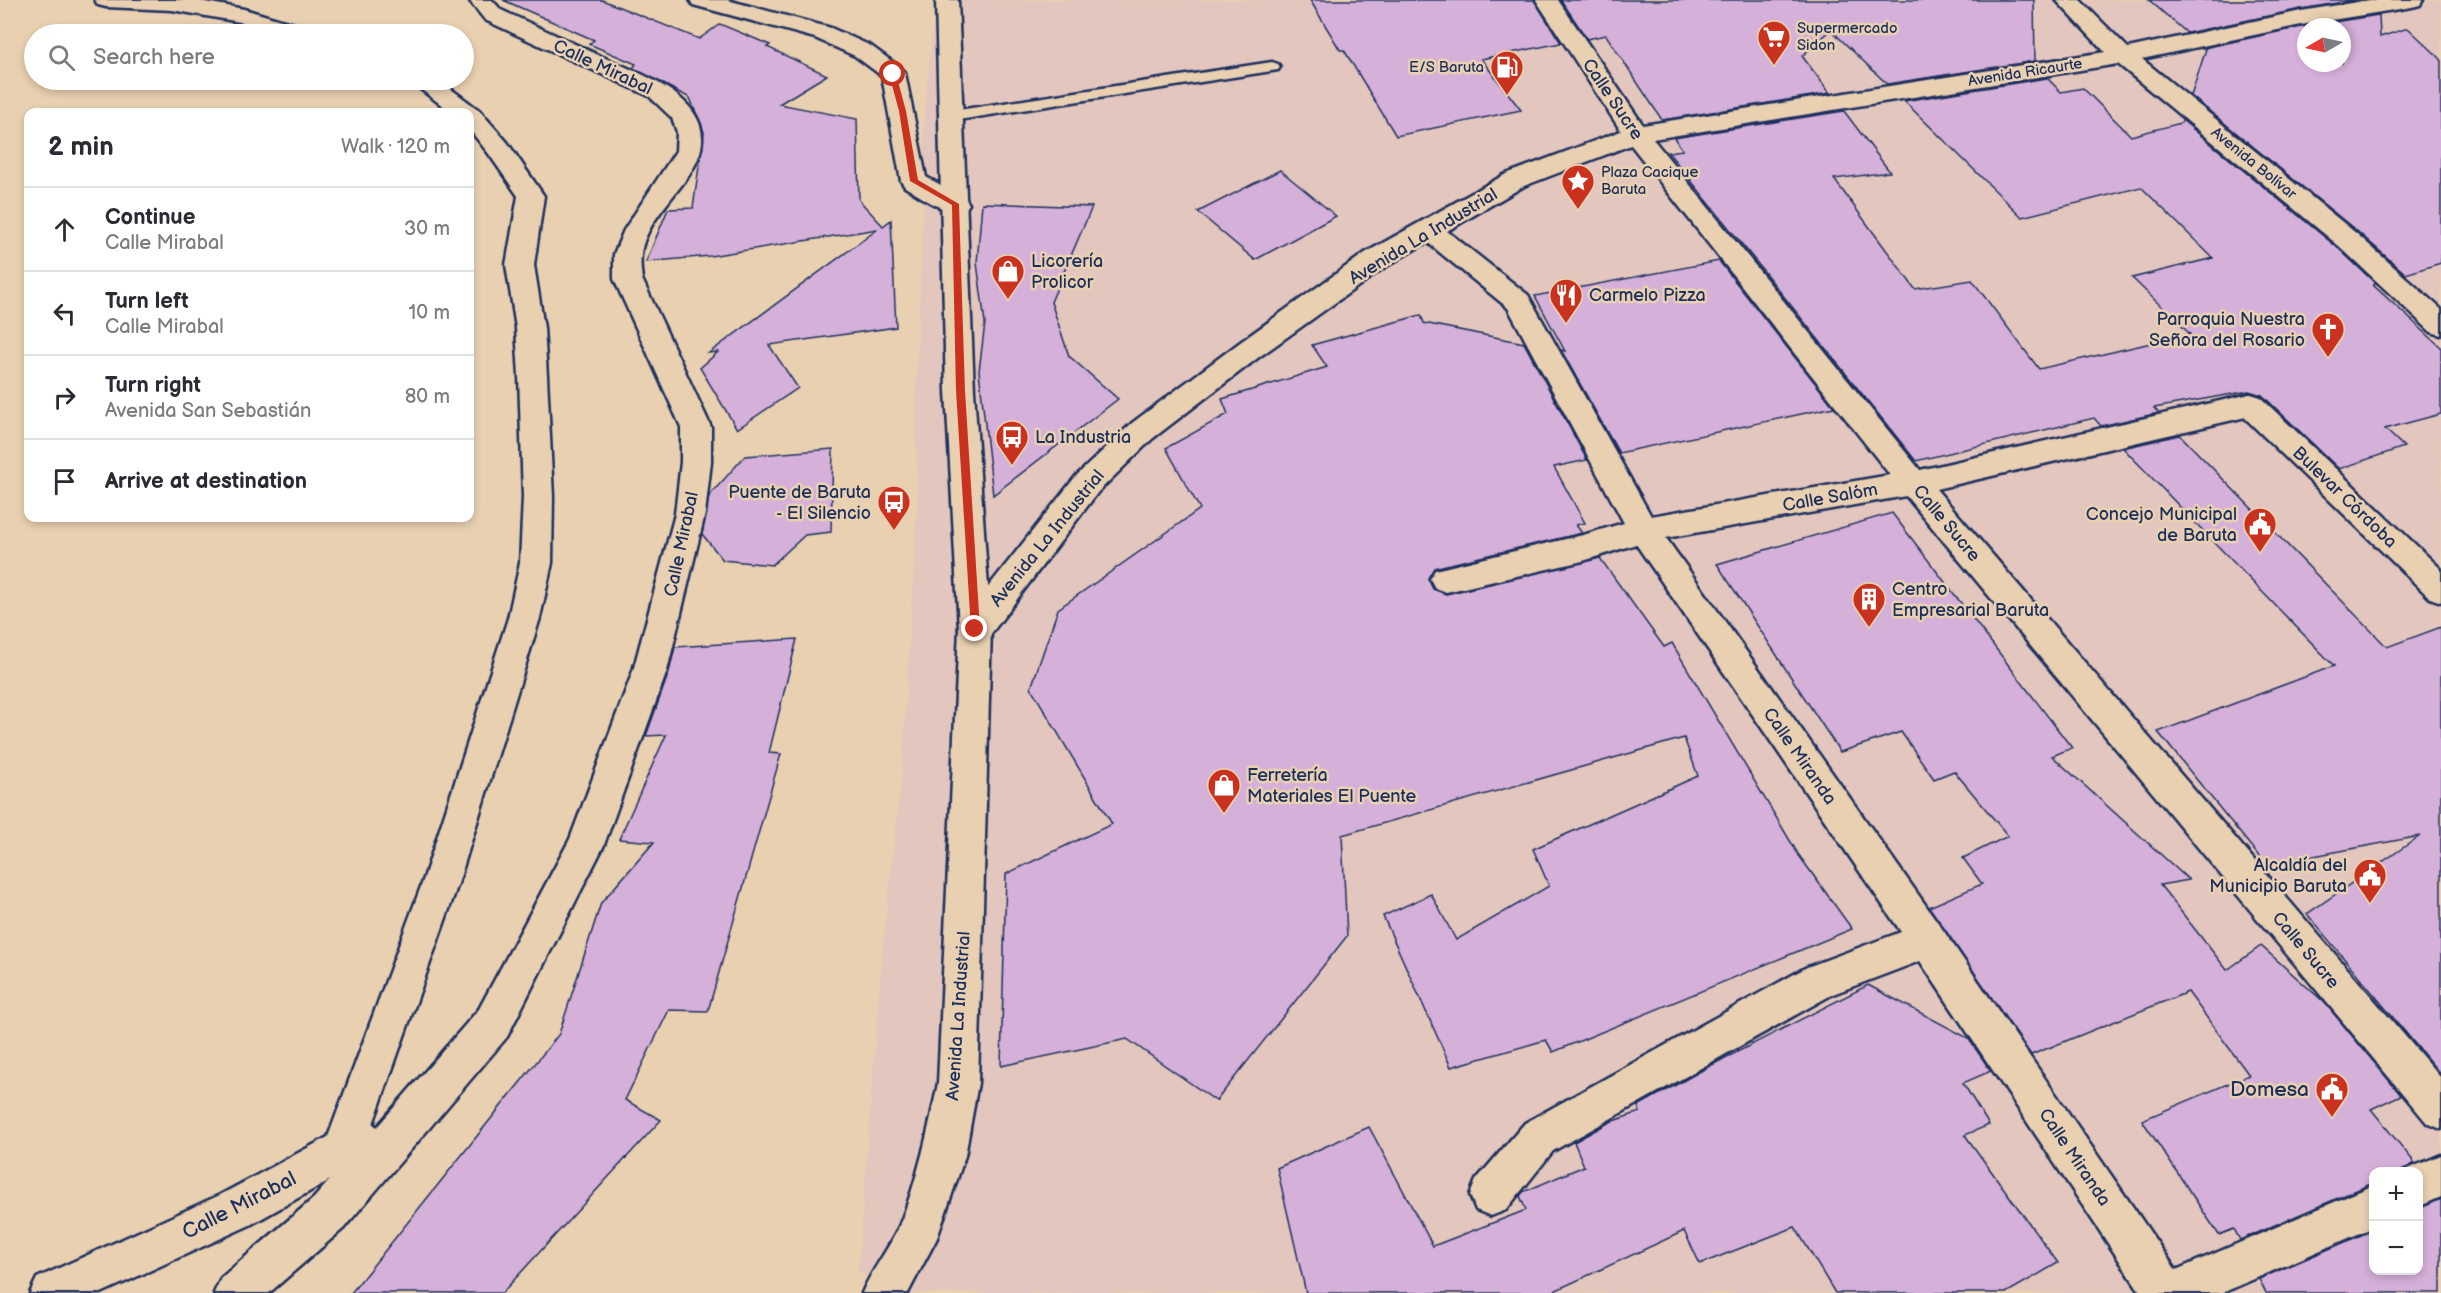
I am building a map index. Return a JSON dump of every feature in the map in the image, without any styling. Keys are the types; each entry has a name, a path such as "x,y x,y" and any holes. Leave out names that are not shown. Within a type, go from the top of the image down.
{"street":[{"path":"106,0 172,3 244,16 270,24"},
{"name":"Calle Mirabal","path":"236,1293 329,1213 493,1023 586,845 650,671 690,514 696,462 696,427 628,279 627,254 651,205 679,170 689,151 689,132 683,115 658,91 493,15 480,0"},
{"path":"701,0 823,33 863,51 893,74 914,181 956,204"},
{"path":"947,0 956,204 960,391 975,629"},
{"name":"Calle Sucre","path":"1546,0 1636,134 1913,483 2441,1109"},
{"name":"Avenida Bolívar","path":"2067,0 2123,56 2348,240 2441,325"},
{"name":"Avenida Ricaurte","path":"1636,134 2123,56 2301,18 2412,0"},
{"path":"437,90 460,108"},
{"path":"343,1150 441,881 524,618 536,563 538,497 533,376 530,328 520,265 531,196 498,148 474,121"},
{"name":"Avenida La Industrial","path":"884,1293 916,1238 944,1156 958,1083 975,629 1087,484 1142,431 1249,350 1375,260 1515,180 1636,134"},
{"name":"Calle Miranda","path":"1430,230 1518,302 1643,530 1928,940 2166,1293"},
{"name":"Calle Salóm","path":"1446,579 1583,548 1643,530 1913,483 2250,405"},
{"name":"Bulevar Córdoba","path":"2250,405 2441,589"},
{"path":"1491,1195 1539,1137 1821,980 1928,940"},
{"name":"Calle Mirabal","path":"52,1293 235,1210 421,1108"},
{"path":"2423,1184 2441,1176"},
{"path":"2172,1293 2369,1208"}],"lane":[{"path":"952,116 1272,67"}],"shaded area":[{"path":"935,0 2441,0 2441,1293 911,1293 858,1272 882,954 902,772 917,509 916,392 924,188 924,119"}],"building":[{"path":"503,0 602,0 699,39 720,24 770,45 767,47 827,75 779,104 857,119 859,200 883,226 891,220 896,327 769,345 798,388 737,429 700,368 718,352 709,353 878,229 710,256 646,262 668,209 693,208 704,132 690,98 633,68 636,64 589,44 594,40"},
{"path":"1310,0 1534,0 1561,43 1481,59 1521,110 1396,136 1344,50 1340,50"},
{"path":"1561,0 2034,0 2035,61 1887,84 1831,30 1802,56 1830,93 1662,120 1606,35 1587,39"},
{"path":"2149,0 2356,0 2187,33"},
{"path":"2379,15 2380,37 2408,28 2441,59 2441,263 2406,274 2191,96 2206,49 2204,48 2297,28 2297,72 2351,72 2351,19"},
{"path":"2047,78 2061,92 2083,88 2131,136 2181,123 2182,120 2338,248 2376,284 2373,285 2441,347 2441,414 2385,429 2404,447 2339,469 2262,395 2249,391 2154,408 2159,413 2101,426 2094,418 1916,461 1668,152 1683,150 1674,138 1844,111 1890,172 1834,179 1915,289 1972,280 2039,369 2190,334 2132,278 2213,258 2141,187 2022,217 1904,101"},
{"path":"1280,170 1336,216 1255,260 1198,212"},
{"path":"982,203 1092,207 1051,302 1069,356 1118,399 993,495 979,371 985,323 977,263"},
{"path":"1719,261 1834,407 1619,453 1561,350 1565,351 1535,296"},
{"path":"1421,315 1424,323 1524,343 1587,460 1554,467 1585,523 1576,525 1582,533 1434,568 1428,578 1433,589 1446,594 1600,558 1664,647 1672,643 1798,854 1852,929 1553,1052 1546,1040 1451,1067 1383,916 1431,894 1456,940 1549,886 1533,849 1698,776 1684,738 1342,835 1347,936 1216,1101 1127,1039 1001,1066 1006,874 1112,824 1031,688 1058,609 1200,509 1166,448 1228,414 1222,399 1327,367 1312,345"},
{"name":"Alcaldía del Municipio Baruta","path":"2180,435 2387,647 2441,627 2441,1075 2307,914 2420,836 2266,865 2158,732 2334,666 2123,448"},
{"path":"833,449 831,532 805,535 772,565 723,560 702,534 709,496 745,456"},
{"path":"1892,513 2072,748 2052,756 2189,880 2160,885 2227,970 2261,946 2325,1003 2401,1095 2371,1109 2415,1163 2409,1167 2369,1167 2369,1185 2240,1240 2234,1229 2219,1235 2142,1120 2249,1075 2188,992 2031,1055 1929,907 1982,884 1963,858 2008,836 1954,771 1934,779 1901,732 1840,752 1717,564"},
{"path":"797,639 769,753 781,754 708,1011 669,1010 625,1100 661,1120 502,1293 351,1293 559,1034 601,903 654,842 619,839 666,735 646,736 669,672 675,647"},
{"path":"1868,985 1968,1038 1991,1071 1963,1083 1989,1125 1965,1135 2058,1263 2006,1293 1835,1293 1795,1227 1700,1264 1684,1231 1550,1293 1306,1293 1277,1168 1369,1127 1433,1246 1526,1210 1520,1196 1523,1192 1584,1166 1574,1142 1610,1122 1640,1112 1638,1106 1708,1067"},
{"path":"2441,1199 2441,1293 2266,1293 2259,1279 2369,1232 2369,1275 2423,1275 2423,1207"}],"place":[{"name":"Supermercado Sidon","path":"1774,66"},
{"name":"E/S Baruta","path":"1507,96"},
{"name":"Plaza Cacique Baruta","path":"1578,210"},
{"name":"Licorería Prolicor","path":"1008,300"},
{"name":"Carmelo Pizza","path":"1566,324"},
{"name":"Parroquia Nuestra Señora del Rosario","path":"2328,358"},
{"name":"La Industria","path":"1012,466"},
{"name":"Puente de Baruta - El Silencio","path":"894,531"},
{"name":"Concejo Municipal de Baruta","path":"2260,553"},
{"name":"Centro Empresarial Baruta","path":"1869,628"},
{"name":"Ferretería Materiales El Puente","path":"1224,814"},
{"name":"Alcaldía del Municipio Baruta","path":"2370,904"},
{"name":"Domesa","path":"2332,1118"}],"route":[{"path":"893,74 914,181 956,204 960,391 975,629"}]}
